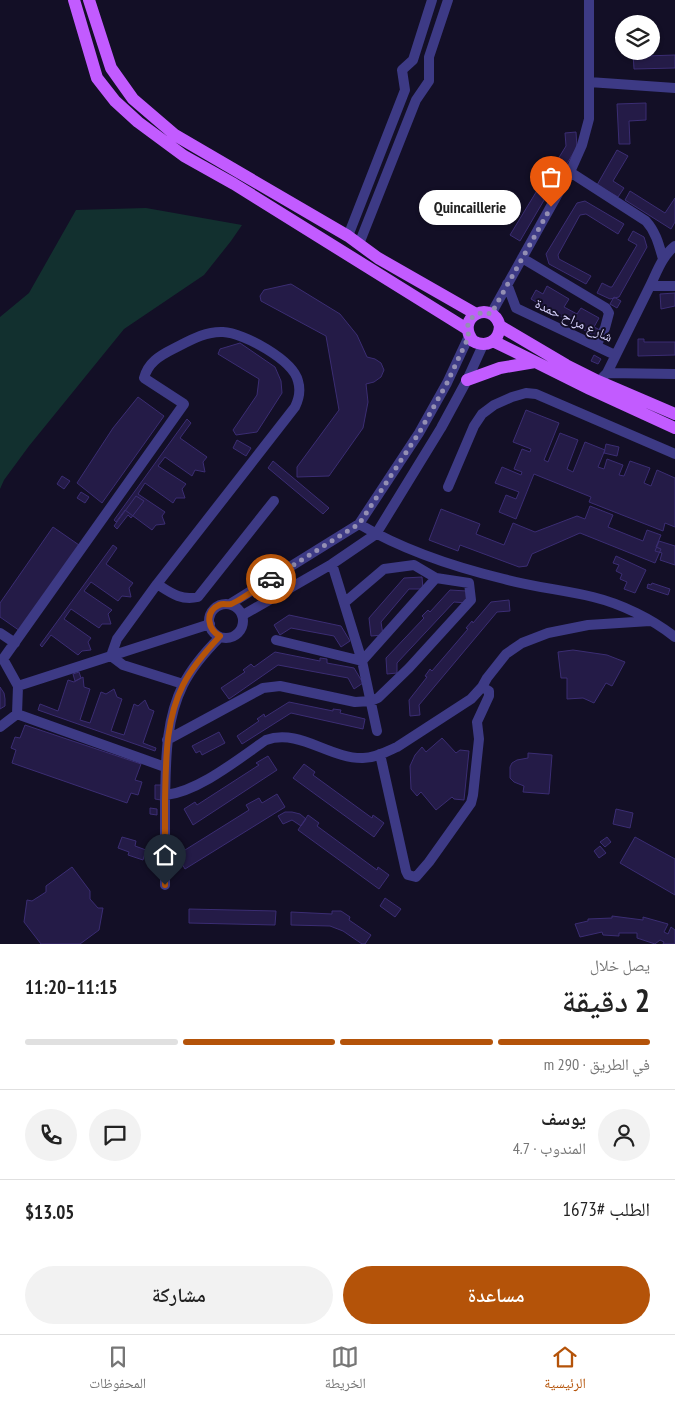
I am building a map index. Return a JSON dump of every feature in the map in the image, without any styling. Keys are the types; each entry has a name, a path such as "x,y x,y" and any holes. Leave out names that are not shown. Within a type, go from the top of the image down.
{"main road":[{"path":"74,0 97,78 115,101 138,122 184,156 234,184 468,333 473,341 488,343 535,362 675,428"},
{"path":"89,0 111,68 133,99 175,135 348,236 378,258 476,314"},
{"path":"468,333 469,320 476,314 486,312 491,314 496,317 500,326 500,332 488,343"},
{"path":"500,326 566,365 603,377 675,414"},
{"path":"466,380 500,368 535,362"}],"street":[{"path":"348,236 405,90 402,70 413,60 432,0"},
{"path":"359,244 416,100 429,81 429,57 448,0"},
{"path":"491,314 570,172 582,145 589,119 589,0"},
{"path":"589,82 674,89"},
{"path":"570,172 646,221 656,236 663,259"},
{"path":"603,377 663,259 668,251 675,246"},
{"path":"522,258 606,308 609,313 605,328 596,346"},
{"name":"شارع مراح حمدة","path":"508,284 516,308 615,355"},
{"path":"650,286 675,286"},
{"path":"17,714 18,686 4,659 184,404 144,378 146,369 157,357 188,341 209,333 224,332 243,337 278,358 294,372 299,382 299,398 295,407 157,584 118,639 111,656"},
{"path":"230,604 240,610 243,615 243,626 236,635 231,637 215,634 209,618 214,608 219,605 230,604 359,524 419,433 447,383 468,333"},
{"path":"243,615 332,564 376,534 441,428 488,343"},
{"path":"603,377 675,374"},
{"path":"448,487 474,426 482,414 494,405 526,393 536,394 675,454"},
{"path":"157,584 177,597 198,598 274,502"},
{"path":"359,524 376,534 439,561 505,579 595,598 621,607 650,621 675,637"},
{"path":"332,564 362,661 377,731"},
{"path":"167,740 263,688 280,686 355,702 371,701 378,698 388,690 470,600 469,583 436,578 414,565 384,569 344,603"},
{"path":"362,661 436,578"},
{"path":"166,795 179,793 196,786 266,740 274,737 292,738 345,755 362,758 380,754 397,747 471,699 506,654 522,642 536,636 588,625 650,621"},
{"path":"18,686 210,624"},
{"path":"0,633 15,643"},
{"path":"165,885 165,767 167,740 183,684 202,656 220,636"},
{"path":"276,640 362,661"},
{"path":"111,656 123,665 183,684"},
{"path":"380,754 406,871 408,875 416,877 471,803 474,794 479,739 477,722 489,696 489,691 482,687"},
{"path":"0,727 17,714"},
{"path":"17,714 165,767"}],"green space":[{"path":"146,208 242,225 204,275 124,329 29,446 4,480 0,489 0,317 29,293 76,210"}],"building":[{"path":"675,55 675,68 634,69 633,60 660,60 660,56"},
{"path":"646,103 646,120 629,121 630,144 619,144 617,104"},
{"path":"576,132 577,147 553,187 544,182 566,146 565,133"},
{"path":"617,150 628,156 613,181 624,188 618,197 597,185"},
{"path":"541,184 550,190 520,241 510,235"},
{"path":"630,191 665,213 675,198 675,222 671,229 625,200"},
{"path":"585,201 624,224 618,234 586,214 580,215 558,255 559,259 591,276 586,284 549,264 546,254 577,203"},
{"path":"633,231 644,237 647,247 619,297 610,299 597,293 602,283 612,287 637,245 628,240"},
{"path":"291,284 340,314 357,335 367,357 381,363 384,370 381,377 374,382 366,384 368,402 363,428 329,476 297,477 297,467 339,410 326,336 261,301 260,296 264,290"},
{"path":"547,286 569,299 564,307 577,314 581,308 599,318 594,327 600,330 596,337 531,299 536,290 543,294"},
{"path":"675,293 675,306 661,309 660,294"},
{"path":"614,297 621,301 617,308 610,304"},
{"path":"638,339 644,339 644,342 675,342 675,355 638,356"},
{"path":"240,343 275,367 281,381 282,393 257,432 236,435 233,430 257,395 259,379 218,354 220,349"},
{"path":"594,355 601,359 598,364 591,361"},
{"path":"138,397 164,416 102,503 77,483 113,428"},
{"path":"526,410 559,423 544,460 548,462 560,433 578,440 567,469 573,472 585,442 605,450 598,467 604,469 607,459 623,465 619,475 624,476 630,461 650,468 644,483 651,486 657,470 675,478 675,527 665,523 663,531 589,502 591,497 534,474 516,519 499,512 506,495 516,499 519,492 495,483 502,467 521,475 522,472 514,469 522,449 530,452 531,449 513,442"},
{"path":"187,419 191,423 180,438 207,457 203,462 205,472 195,470 192,476 165,457 158,466 186,484 182,489 185,498 176,498 173,503 145,483 138,494 165,512 162,516 165,524 156,525 152,530 125,510 116,522 114,520"},
{"path":"237,440 251,448 246,456 233,448"},
{"path":"606,444 619,447 617,456 604,453"},
{"path":"273,461 329,508 323,514 268,468"},
{"path":"62,476 70,481 64,489 57,484"},
{"path":"81,492 89,497 85,503 77,498"},
{"path":"136,496 144,501 131,518 128,515 117,529 114,526"},
{"path":"590,506 613,515 608,527 643,541 647,530 661,535 656,547 661,549 655,563 580,533 532,554 527,566 519,567 460,545 458,551 429,540 441,509 480,524 476,534 504,545 513,523 535,532 577,516 585,519"},
{"path":"53,527 79,545 20,631 0,617 0,603"},
{"path":"659,541 675,546 675,565 660,560 662,553 655,551"},
{"path":"113,545 117,548 106,564 133,583 129,588 131,597 122,596 118,601 91,582 84,591 112,610 108,614 111,624 102,624 99,628 71,609 64,619 91,638 88,642 91,650 82,651 78,655 51,635 42,647 40,645"},
{"path":"616,556 646,570 635,593 624,589 627,582 620,579 622,574 616,571 619,565 613,563"},
{"path":"422,577 423,589 409,589 381,622 383,635 371,636 369,618 404,578"},
{"path":"652,583 670,589 668,595 647,588 648,584 651,585"},
{"path":"450,590 467,591 467,603 454,602 397,663 397,673 387,674 386,658 424,618 422,616 428,610 430,612"},
{"path":"509,600 510,611 497,612 419,705 420,715 410,716 409,700 427,677 425,676 430,669 432,671 468,629 466,628 472,621 473,623 491,602"},
{"path":"289,615 341,626 350,641 341,647 334,636 291,628 280,635 274,625"},
{"path":"573,650 607,655 625,662 612,686 606,683 594,703 583,698 567,699 567,678 561,678 558,652"},
{"path":"275,652 320,661 320,658 327,659 327,663 354,668 363,683 354,689 348,678 278,665 229,699 221,688 245,672 243,670 251,664 254,667"},
{"path":"79,672 81,678 75,681 73,674"},
{"path":"83,677 84,687 90,689 80,720 90,723 101,692 106,694 114,689 117,697 122,699 111,731 124,735 134,704 138,706 145,700 149,709 154,711 143,743 156,748 155,751 38,710 40,704 58,711 68,680 74,682"},
{"path":"0,687 4,693 5,706 0,709"},
{"path":"289,702 333,711 333,709 341,710 340,713 365,719 363,729 291,713 242,744 237,736 259,721 257,719 264,714 265,717"},
{"path":"25,725 141,764 135,780 142,782 138,795 131,793 127,803 12,763 16,750 11,748 15,737 20,738"},
{"path":"219,732 225,743 202,755 200,751 196,753 192,746"},
{"path":"442,738 456,753 460,750 469,751 464,800 452,797 436,810 421,792 417,796 411,789 410,766 415,755 422,747 426,752"},
{"path":"528,753 552,755 549,794 523,792 524,786 510,778 512,763 528,758"},
{"path":"268,756 277,770 193,825 184,809 195,802 197,805 259,765 256,763"},
{"path":"304,764 315,772 313,775 372,818 373,815 384,823 374,837 293,778"},
{"path":"155,785 162,785 161,800 155,799"},
{"path":"277,794 285,807 185,869 175,852 183,847 185,850 249,810 246,805 259,798 262,803"},
{"path":"150,808 157,809 157,815 150,814"},
{"path":"616,809 633,813 630,828 613,824"},
{"path":"285,812 300,814 306,819 301,826 292,820 283,824 278,816"},
{"path":"308,815 319,823 317,826 377,870 378,867 389,875 379,889 298,830"},
{"path":"122,837 136,841 135,846 146,850 143,860 128,855 129,852 118,848"},
{"path":"607,837 611,842 605,847 600,842"},
{"path":"635,837 675,859 675,895 620,863"},
{"path":"600,846 606,853 599,858 594,851"},
{"path":"72,867 90,891 90,899 98,908 103,908 99,930 80,944 41,944 24,922 27,900 32,901 46,892 46,886"},
{"path":"385,898 401,909 395,917 380,906"},
{"path":"189,909 276,911 275,925 189,923"},
{"path":"332,911 341,911 350,917 349,920 371,935 365,944 330,926 291,925 291,912 332,914"},
{"path":"612,916 643,920 643,917 668,924 664,932 668,934 671,927 675,930 675,944 663,944 664,942 660,940 655,944 637,938 637,933 619,933 619,936 603,935 602,932 580,937 575,924 588,921 588,919 612,918"}],"way so far":[{"path":"271,579 359,524 419,433 447,383 469,336 467,329 469,320 481,312 491,314 551,207"}],"place":[{"name":"Quincaillerie","path":"551,207"}],"route":[{"path":"165,885 165,767 167,740 178,697 183,684 202,656 220,636 211,629 209,618 214,608 219,605 230,604 271,579"}]}
